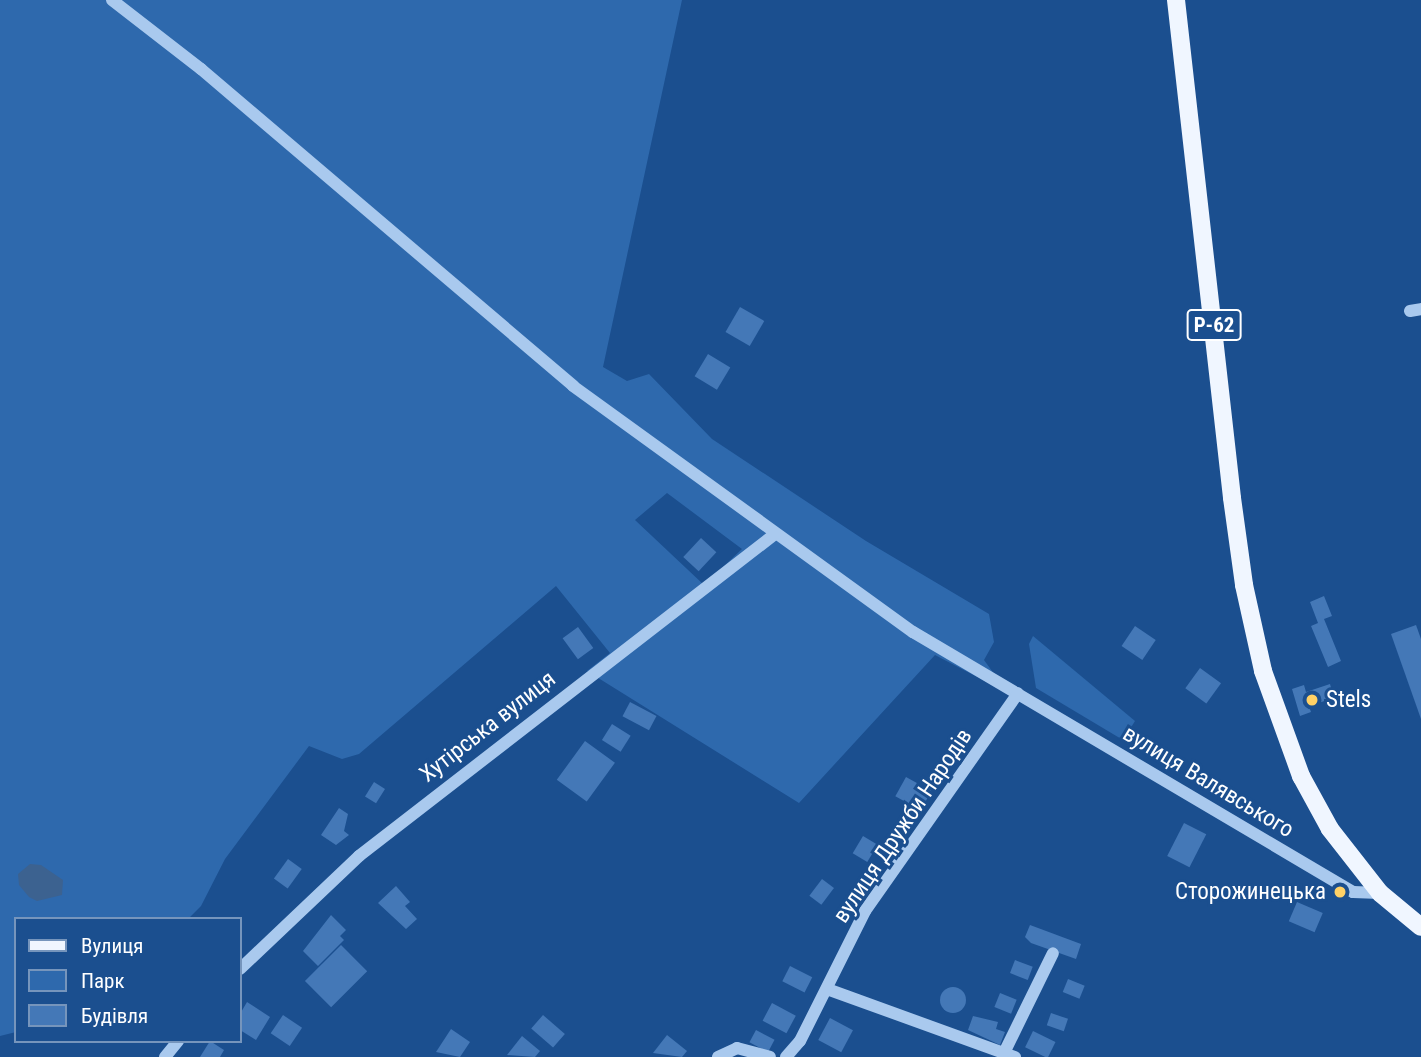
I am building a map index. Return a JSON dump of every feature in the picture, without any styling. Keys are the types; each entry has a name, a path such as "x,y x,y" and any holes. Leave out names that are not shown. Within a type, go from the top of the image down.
{"main road":[{"name":"Р-62","path":"1176,0 1244,585 1275,713 1301,776 1330,829 1380,892 1421,927"}],"street":[{"name":"вулиця Валявського","path":"112,0 201,69 573,386 913,632 1353,892 1380,892"},
{"name":"Хутірська вулиця","path":"242,967 370,848 775,534"},
{"name":"вулиця Дружби Народів","path":"786,1057 800,1041 865,911 1018,693"},
{"path":"827,989 1009,1055 1053,953"},
{"path":"165,1057 176,1043"},
{"path":"718,1057 737,1048 771,1057"}],"green space":[{"path":"0,0 682,0 603,367 627,381 649,374 712,439 866,541 989,614 994,642 984,660 1008,693 935,655 799,803 587,671 610,653 556,586 359,754 342,759 309,746 225,859 201,906 190,917 14,917 14,1032 0,1036","holes":["667,493 742,549 704,585 635,520"]},
{"path":"1033,636 1135,721 1123,740 1036,688 1029,644"}],"shaded area":[{"path":"30,864 41,865 63,880 62,895 37,901 29,897 19,885 18,874"}],"building":[{"path":"740,307 764,321 750,346 726,332"},
{"path":"708,354 730,367 717,390 695,376"},
{"path":"701,538 716,552 699,571 683,557"},
{"path":"1324,596 1332,616 1324,619 1341,661 1328,667 1311,626 1318,623 1310,602"},
{"path":"1416,625 1421,639 1421,719 1391,634"},
{"path":"1135,626 1156,640 1142,660 1122,646"},
{"path":"578,627 593,648 578,659 563,638"},
{"path":"1200,668 1221,683 1206,704 1185,688"},
{"name":"Stels","path":"1330,684 1334,698 1309,706 1311,712 1300,716 1292,689 1304,685 1306,692"},
{"path":"630,702 656,716 649,730 622,716"},
{"path":"612,724 631,736 621,752 602,740"},
{"path":"585,741 615,763 587,802 557,780"},
{"path":"906,777 931,791 921,810 895,796"},
{"path":"374,782 385,789 376,803 365,796"},
{"path":"339,808 348,814 344,831 349,835 336,845 321,835"},
{"path":"1184,823 1206,834 1189,867 1167,856"},
{"path":"863,836 878,845 867,862 853,853"},
{"path":"288,859 302,869 288,888 274,878"},
{"path":"861,878 872,884 863,902 851,895"},
{"path":"822,879 834,888 821,905 809,896"},
{"path":"396,886 410,902 405,906 417,919 406,929 378,903"},
{"path":"1297,902 1323,913 1315,932 1289,921"},
{"path":"331,915 346,930 340,936 344,940 318,966 303,951"},
{"path":"1030,925 1081,944 1076,959 1031,943 1025,937"},
{"path":"341,945 367,971 331,1007 305,981"},
{"path":"1015,960 1033,967 1028,980 1010,973"},
{"path":"790,966 812,977 805,992 782,981"},
{"path":"1068,979 1085,986 1079,999 1063,992"},
{"path":"953,987 962,991 966,1000 962,1009 953,1013 944,1009 940,1000 944,991"},
{"path":"1000,993 1017,1000 1011,1014 994,1007"},
{"path":"247,1002 270,1017 256,1040 242,1031 242,1011"},
{"path":"772,1003 796,1016 786,1033 763,1021"},
{"path":"1051,1013 1068,1019 1064,1031 1047,1025"},
{"path":"283,1015 302,1028 290,1046 271,1033"},
{"path":"543,1015 565,1034 553,1048 531,1029"},
{"path":"973,1016 998,1022 996,1029 1005,1032 1000,1045 968,1030"},
{"path":"830,1018 853,1030 841,1052 818,1040"},
{"path":"451,1029 470,1042 460,1057 436,1052"},
{"path":"756,1030 775,1040 768,1052 749,1042"},
{"path":"1033,1031 1055,1042 1048,1057 1025,1047"},
{"path":"667,1035 687,1051 682,1057 653,1053"},
{"path":"522,1036 540,1051 535,1057 507,1055"},
{"path":"209,1043 224,1050 220,1057 200,1057"}],"place":[{"name":"Stels","path":"1312,700"},
{"name":"Сторожинецька","path":"1340,892"}]}
